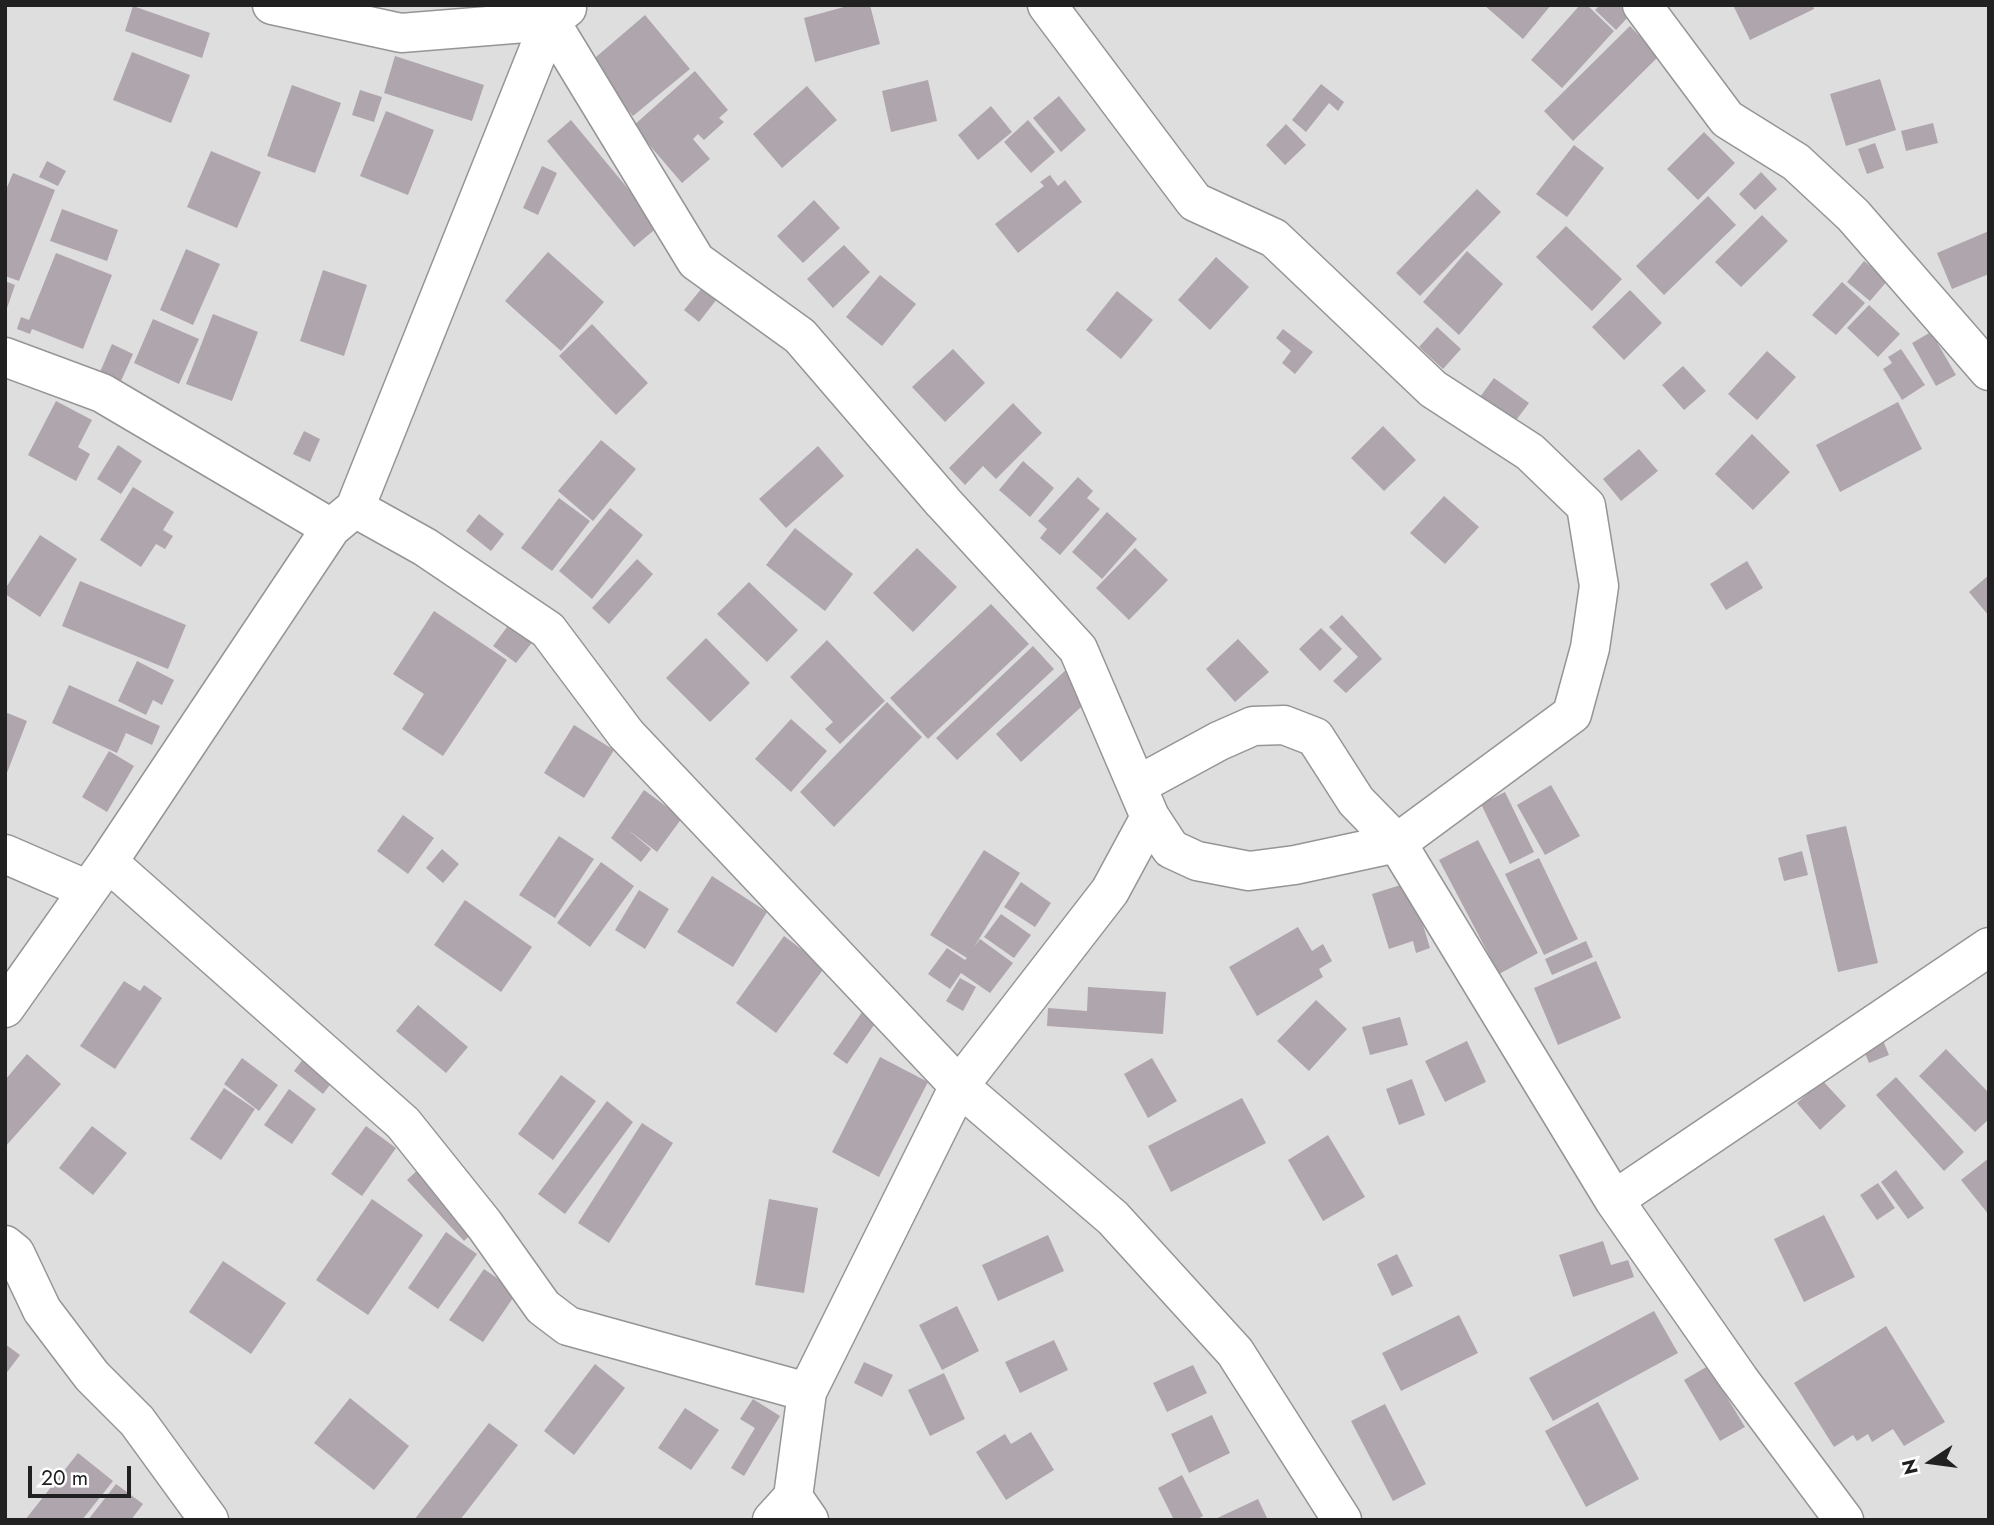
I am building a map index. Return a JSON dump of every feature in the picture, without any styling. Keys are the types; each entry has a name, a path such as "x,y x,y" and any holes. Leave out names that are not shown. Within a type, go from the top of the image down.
{"street":[{"path":"272,5 401,33 560,13"},
{"path":"560,13 696,261 800,336 943,502 1078,649 1144,801 1171,849 1196,861 1249,871 1295,865 1397,843 1572,714 1590,648 1599,586 1586,506 1530,452 1433,389 1274,238 1195,202 1047,5"},
{"path":"1642,5 1727,119 1796,162 1853,215 1989,371"},
{"path":"5,1008 343,518 560,13"},
{"path":"5,357 102,393 343,518 425,547 548,630 626,734 959,1086 1112,1218 1235,1352 1342,1520"},
{"path":"791,1512 807,1392 959,1086 1110,891 1144,801 1219,741 1253,726 1284,725 1315,737 1356,801 1397,843 1614,1200 1739,1379 1844,1520"},
{"path":"5,854 98,876 403,1123 484,1224 543,1307 568,1326 807,1392"},
{"path":"1614,1200 1989,947"},
{"path":"5,1245 15,1253 43,1310 92,1376 137,1421 209,1520"}],"shaded area":[{"path":"5,5 1989,5 1989,1520 5,1520"}],"building":[{"path":"851,5 870,5 880,44 815,62 804,18"},
{"path":"1484,5 1551,5 1523,39"},
{"path":"1580,5 1587,5 1614,31 1562,88 1531,60"},
{"path":"1600,5 1619,5 1629,16 1616,30 1595,10"},
{"path":"1733,5 1813,5 1814,9 1750,40"},
{"path":"133,6 210,33 202,58 125,31"},
{"path":"645,15 690,69 633,116 589,63"},
{"path":"1630,26 1659,56 1573,141 1544,111"},
{"path":"132,52 190,75 171,123 113,100"},
{"path":"395,56 484,85 472,121 384,93"},
{"path":"695,71 728,110 719,118 724,122 704,140 698,134 693,139 710,159 682,183 633,126"},
{"path":"1880,79 1896,130 1846,146 1830,94"},
{"path":"928,80 937,121 891,132 882,91"},
{"path":"1321,84 1344,102 1338,111 1329,103 1306,132 1292,120"},
{"path":"292,85 341,103 315,173 267,156"},
{"path":"807,86 837,120 782,168 753,134"},
{"path":"360,90 382,97 374,122 352,115"},
{"path":"1059,96 1086,130 1061,152 1033,118"},
{"path":"991,106 1012,132 978,160 958,135"},
{"path":"386,111 434,130 408,195 360,176"},
{"path":"571,120 659,226 634,247 547,141"},
{"path":"1028,120 1055,152 1031,173 1004,142"},
{"path":"1933,123 1938,143 1906,151 1901,131"},
{"path":"1286,124 1306,145 1285,165 1266,145"},
{"path":"1704,132 1735,163 1698,200 1667,169"},
{"path":"1875,143 1884,168 1867,174 1858,149"},
{"path":"1574,145 1604,168 1567,217 1536,194"},
{"path":"211,151 261,172 237,228 187,207"},
{"path":"47,161 66,171 58,186 39,177"},
{"path":"542,166 557,173 538,215 523,208"},
{"path":"1761,172 1777,189 1755,210 1739,194"},
{"path":"13,173 55,190 19,281 5,276 5,192"},
{"path":"1050,175 1058,186 1065,180 1082,202 1018,253 995,224 1044,186 1040,182"},
{"path":"1477,189 1501,212 1420,296 1396,273"},
{"path":"1708,196 1736,225 1664,295 1636,266"},
{"path":"814,200 840,228 803,263 777,236"},
{"path":"62,209 118,230 107,261 50,241"},
{"path":"1762,215 1788,241 1741,287 1715,262"},
{"path":"1566,226 1622,279 1592,311 1536,257"},
{"path":"1989,231 1989,274 1952,289 1937,253"},
{"path":"844,245 870,272 833,308 807,279"},
{"path":"186,249 220,264 193,325 160,310"},
{"path":"1467,251 1503,284 1459,335 1423,302"},
{"path":"548,252 604,302 561,351 505,301"},
{"path":"56,253 112,275 83,349 32,329 30,334 17,329 21,317 29,320"},
{"path":"1216,257 1249,287 1210,330 1178,300"},
{"path":"1864,261 1888,280 1870,301 1847,282"},
{"path":"323,270 367,285 344,356 300,341"},
{"path":"880,275 916,304 882,346 846,317"},
{"path":"5,281 15,285 6,311 5,311"},
{"path":"1842,282 1865,303 1836,335 1812,315"},
{"path":"702,288 717,299 699,322 684,310"},
{"path":"1630,290 1662,323 1624,360 1592,327"},
{"path":"1117,291 1153,320 1121,359 1086,330"},
{"path":"1869,305 1900,334 1878,357 1847,328"},
{"path":"213,314 258,332 232,401 186,384"},
{"path":"153,319 199,339 179,384 134,363"},
{"path":"592,324 648,383 616,415 559,356"},
{"path":"1437,327 1461,349 1443,369 1419,347"},
{"path":"1283,329 1313,352 1295,374 1282,363 1291,351 1276,338"},
{"path":"1931,332 1956,375 1936,386 1912,343"},
{"path":"112,344 133,354 121,381 100,372"},
{"path":"953,349 985,383 945,422 912,387"},
{"path":"1901,349 1925,385 1902,400 1883,369 1892,363 1888,357"},
{"path":"1767,351 1796,377 1757,420 1728,394"},
{"path":"1683,366 1706,391 1684,410 1662,385"},
{"path":"1494,378 1529,403 1511,427 1477,401"},
{"path":"56,401 92,420 78,447 90,454 76,481 28,455"},
{"path":"1898,402 1922,449 1840,492 1816,445"},
{"path":"1013,403 1042,433 996,479 983,466 965,485 949,468"},
{"path":"1383,426 1416,460 1384,491 1351,458"},
{"path":"304,431 320,439 310,462 293,454"},
{"path":"1752,434 1790,472 1753,510 1715,474"},
{"path":"601,440 636,469 593,521 558,491"},
{"path":"118,445 142,461 121,494 97,479"},
{"path":"818,446 844,476 786,528 759,499"},
{"path":"1639,449 1658,471 1621,501 1603,479"},
{"path":"1023,461 1054,488 1030,517 999,490"},
{"path":"1078,477 1093,491 1087,498 1100,509 1060,555 1040,538 1047,529 1038,521"},
{"path":"133,487 174,512 163,530 173,536 165,549 156,544 141,567 100,540"},
{"path":"1444,496 1479,527 1445,564 1410,533"},
{"path":"559,498 590,521 552,571 521,548"},
{"path":"610,508 643,535 592,599 559,571"},
{"path":"1107,512 1137,539 1102,579 1072,552"},
{"path":"479,514 504,534 491,551 466,531"},
{"path":"795,528 853,574 825,611 766,565"},
{"path":"40,535 77,559 40,617 5,594 5,589"},
{"path":"917,548 957,587 913,632 873,593"},
{"path":"1135,548 1168,580 1129,620 1096,588"},
{"path":"637,559 653,574 609,624 592,608"},
{"path":"1747,561 1763,588 1726,610 1710,584"},
{"path":"1989,575 1989,616 1969,592"},
{"path":"80,581 186,625 168,669 62,626"},
{"path":"749,582 798,630 767,662 717,614"},
{"path":"991,604 1029,644 928,739 890,698"},
{"path":"434,611 507,660 443,756 402,729 424,694 393,674"},
{"path":"1342,615 1382,659 1346,693 1333,681 1358,657 1329,627"},
{"path":"510,623 534,640 516,663 493,646"},
{"path":"1321,628 1342,649 1320,671 1299,649"},
{"path":"706,638 750,683 710,722 666,678"},
{"path":"1238,639 1269,672 1235,702 1206,669"},
{"path":"827,640 885,701 840,744 825,729 833,722 790,677"},
{"path":"1033,646 1054,669 957,760 936,738"},
{"path":"137,661 174,680 162,705 153,700 146,715 118,701"},
{"path":"1067,669 1092,697 1021,762 996,734"},
{"path":"69,685 160,726 152,745 126,733 117,753 52,723"},
{"path":"887,702 922,737 834,827 800,792"},
{"path":"5,712 27,721 5,778"},
{"path":"791,719 827,751 791,792 755,759"},
{"path":"574,725 614,750 584,798 544,773"},
{"path":"109,751 134,766 107,812 82,797"},
{"path":"1551,785 1580,836 1545,855 1517,805"},
{"path":"644,790 682,818 657,852 627,829 651,849 641,862 611,838"},
{"path":"1505,792 1534,852 1510,864 1481,804"},
{"path":"403,815 434,838 408,874 377,851"},
{"path":"1846,826 1878,963 1838,972 1806,835"},
{"path":"559,836 594,859 555,918 519,895"},
{"path":"1478,840 1538,953 1499,974 1439,860"},
{"path":"442,849 459,864 443,883 426,868"},
{"path":"984,850 1020,873 974,947 980,939 1013,963 990,993 961,973 950,989 928,974 947,948 965,960 967,958 930,935"},
{"path":"1802,851 1808,875 1784,881 1778,858"},
{"path":"1539,858 1578,939 1544,955 1505,874"},
{"path":"601,862 634,886 590,947 557,923"},
{"path":"712,876 767,912 733,967 677,932"},
{"path":"1021,882 1051,903 1035,927 1004,907"},
{"path":"1410,882 1430,948 1416,953 1413,941 1389,949 1372,894"},
{"path":"639,890 669,909 645,949 615,930"},
{"path":"465,900 532,947 501,992 434,945"},
{"path":"1001,914 1031,935 1014,958 984,937"},
{"path":"1298,927 1312,951 1323,944 1332,961 1319,969 1323,977 1257,1016 1229,967"},
{"path":"784,936 825,967 776,1033 736,1003"},
{"path":"1586,941 1593,957 1552,975 1545,959"},
{"path":"1596,961 1621,1018 1558,1045 1534,988"},
{"path":"960,978 976,987 963,1011 946,1001"},
{"path":"124,981 140,991 144,985 162,998 115,1069 80,1046"},
{"path":"1088,987 1166,992 1163,1034 1047,1026 1048,1008 1087,1011"},
{"path":"1316,1000 1347,1029 1309,1071 1277,1041"},
{"path":"418,1005 468,1047 446,1073 396,1031"},
{"path":"867,1005 881,1015 847,1064 833,1054"},
{"path":"1400,1017 1408,1045 1370,1055 1362,1027"},
{"path":"1880,1033 1889,1055 1869,1063 1860,1041"},
{"path":"1467,1041 1486,1082 1445,1102 1425,1061"},
{"path":"1946,1049 1989,1093 1989,1119 1975,1132 1919,1076"},
{"path":"310,1050 339,1073 323,1094 294,1071"},
{"path":"27,1054 61,1084 5,1147 5,1080"},
{"path":"880,1057 928,1082 879,1177 832,1152"},
{"path":"242,1058 278,1085 259,1111 224,1084"},
{"path":"1152,1058 1177,1101 1148,1118 1124,1074"},
{"path":"561,1075 596,1101 553,1160 518,1134"},
{"path":"1896,1077 1964,1152 1944,1171 1876,1095"},
{"path":"1412,1079 1425,1115 1399,1125 1386,1089"},
{"path":"1822,1080 1846,1106 1820,1130 1797,1103"},
{"path":"224,1088 255,1109 221,1160 190,1139"},
{"path":"289,1089 316,1109 292,1144 264,1125"},
{"path":"1242,1098 1266,1143 1171,1192 1148,1146"},
{"path":"607,1101 633,1122 565,1214 538,1194"},
{"path":"642,1123 673,1143 609,1243 578,1223"},
{"path":"92,1126 127,1153 93,1195 59,1168"},
{"path":"366,1126 396,1148 362,1196 331,1174"},
{"path":"1328,1135 1365,1197 1323,1221 1288,1160"},
{"path":"1989,1158 1989,1215 1961,1180"},
{"path":"425,1163 482,1224 464,1241 407,1180"},
{"path":"1896,1170 1924,1208 1908,1219 1881,1182"},
{"path":"1878,1183 1895,1208 1877,1220 1860,1195"},
{"path":"372,1199 423,1235 368,1315 316,1280"},
{"path":"769,1199 818,1208 804,1293 755,1285"},
{"path":"1824,1215 1855,1277 1804,1302 1774,1239"},
{"path":"446,1232 477,1254 438,1309 408,1288"},
{"path":"1048,1235 1064,1271 998,1301 982,1265"},
{"path":"1603,1241 1611,1265 1628,1260 1634,1277 1573,1297 1559,1255"},
{"path":"1397,1254 1413,1286 1392,1296 1377,1264"},
{"path":"223,1261 286,1303 251,1354 189,1312"},
{"path":"484,1269 517,1292 483,1342 449,1320"},
{"path":"957,1306 979,1351 942,1370 919,1325"},
{"path":"1654,1311 1678,1353 1553,1421 1529,1378"},
{"path":"1459,1315 1478,1353 1401,1391 1382,1353"},
{"path":"1886,1326 1945,1422 1904,1446 1893,1429 1872,1442 1868,1434 1857,1441 1853,1435 1834,1447 1794,1383"},
{"path":"1054,1340 1068,1370 1020,1393 1005,1362"},
{"path":"5,1344 20,1355 5,1375"},
{"path":"864,1362 893,1375 882,1397 854,1383"},
{"path":"595,1364 625,1388 574,1455 544,1431"},
{"path":"1193,1365 1207,1393 1167,1412 1153,1383"},
{"path":"1708,1366 1745,1427 1720,1441 1684,1380"},
{"path":"944,1373 965,1419 930,1436 908,1390"},
{"path":"350,1398 409,1446 374,1490 314,1443"},
{"path":"753,1399 780,1416 744,1476 731,1468 755,1428 740,1419"},
{"path":"1598,1402 1639,1479 1586,1507 1545,1431"},
{"path":"1385,1404 1426,1484 1393,1501 1351,1421"},
{"path":"685,1408 719,1430 691,1470 658,1448"},
{"path":"1212,1415 1230,1453 1189,1473 1171,1434"},
{"path":"489,1423 518,1445 460,1520 414,1520"},
{"path":"1031,1432 1054,1470 1006,1500 976,1452 1005,1434 1011,1444"},
{"path":"78,1453 113,1481 82,1520 25,1520"},
{"path":"1182,1475 1203,1516 1196,1520 1174,1520 1158,1488"},
{"path":"116,1484 143,1504 131,1520 88,1520"},
{"path":"1258,1499 1268,1520 1213,1520"}]}
